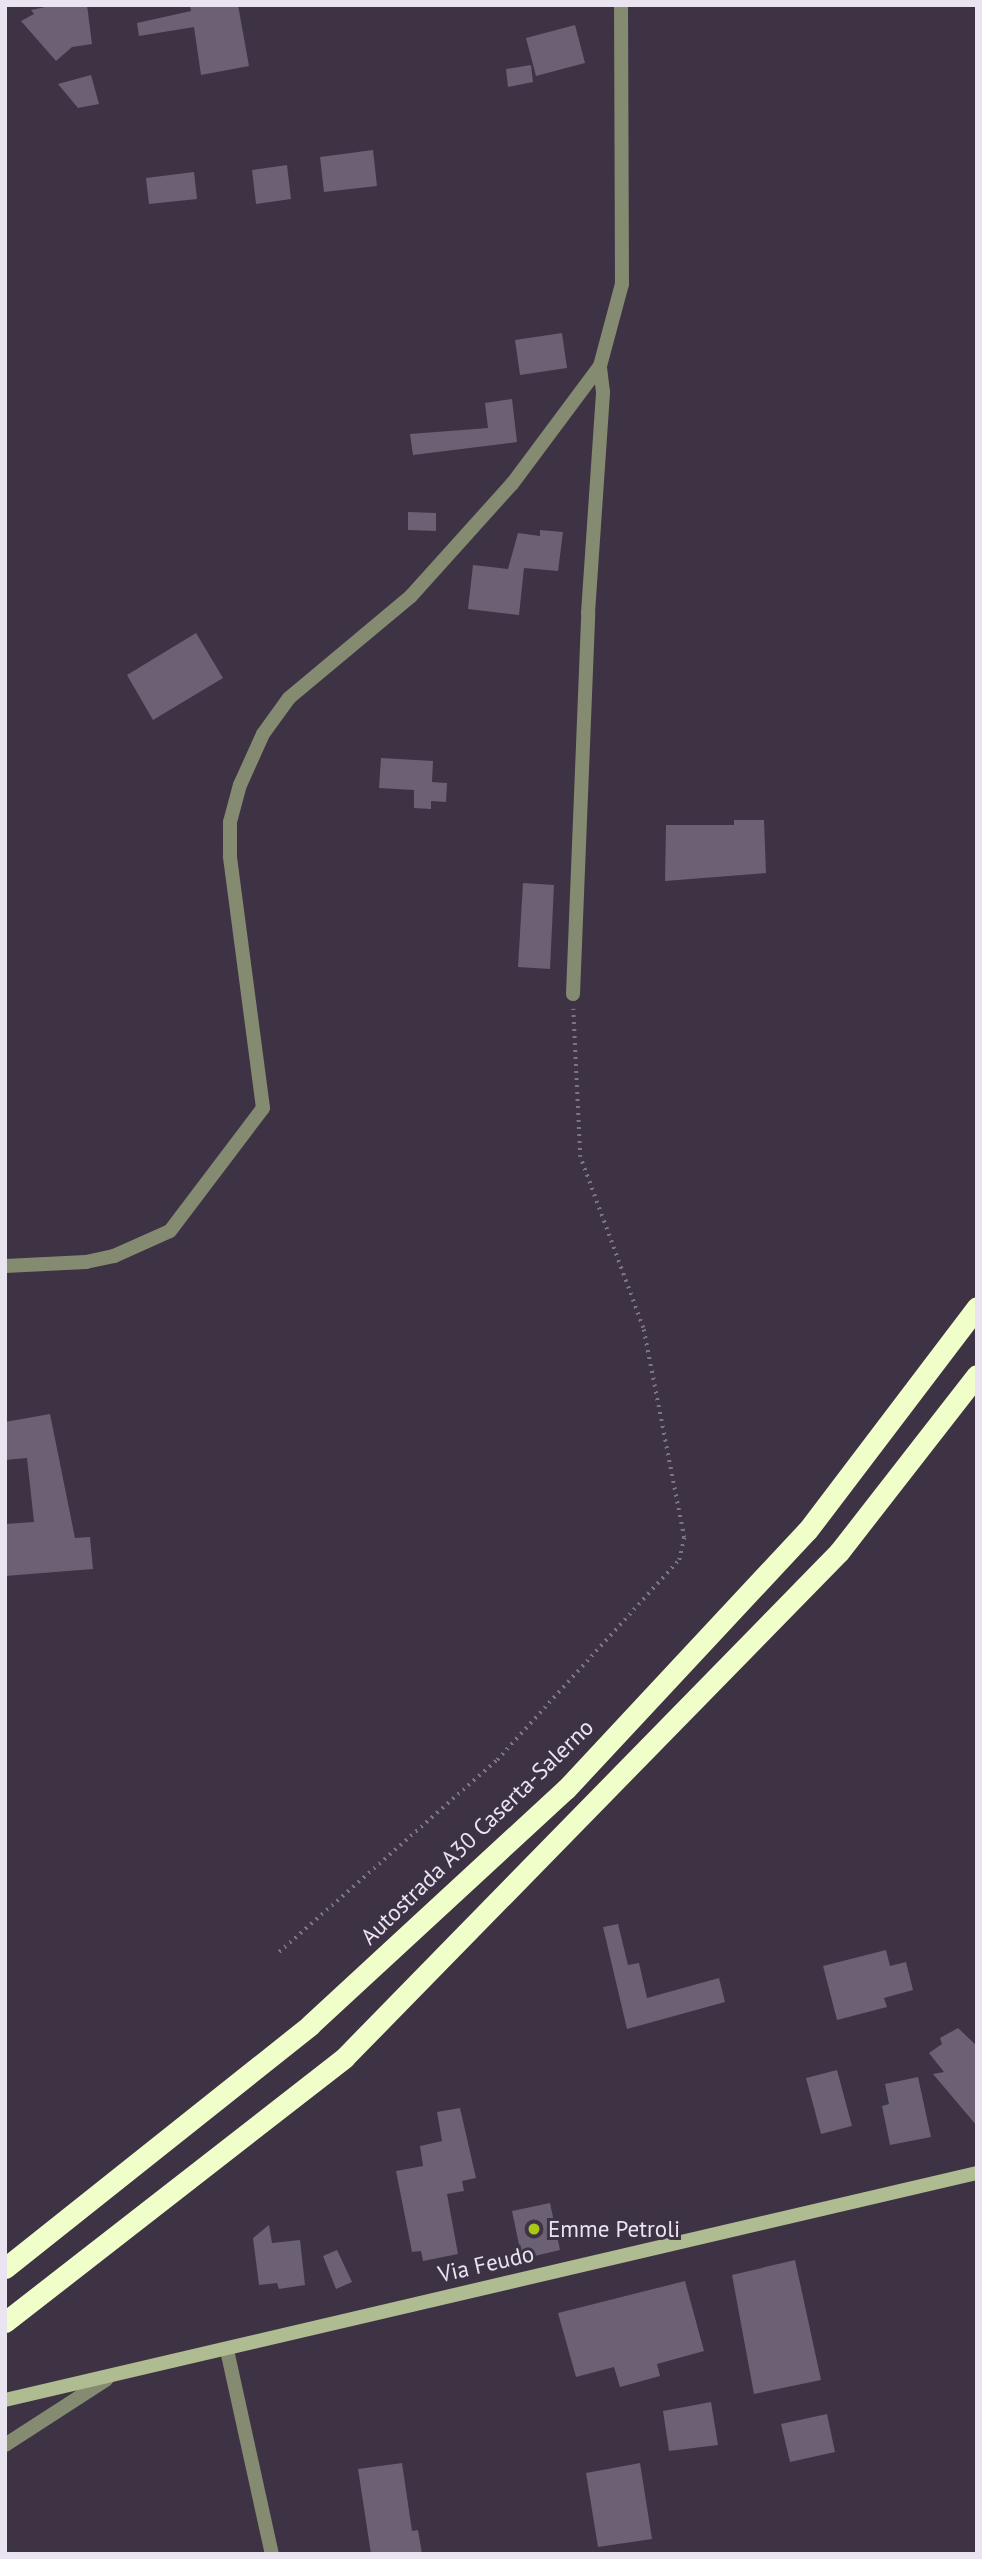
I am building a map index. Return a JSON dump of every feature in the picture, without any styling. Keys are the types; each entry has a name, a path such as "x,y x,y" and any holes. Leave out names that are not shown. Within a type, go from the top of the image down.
{"highway":[{"name":"Autostrada A30 Caserta-Salerno","path":"5,2268 310,2025 566,1789 807,1531 977,1307"},
{"path":"5,2322 344,2058 839,1552 977,1375"}],"street":[{"path":"573,994 589,613 603,392 600,366 622,284 625,232 621,5"},
{"path":"5,1266 86,1262 114,1256 170,1231 256,1122 262,1108 262,1076 230,845 240,785 262,734 302,685 411,596 451,553 512,484 600,366"},
{"name":"Via Feudo","path":"5,2400 107,2379 977,2173"},
{"path":"228,2350 272,2554"},
{"path":"5,2445 107,2379"}],"path":[{"path":"279,1952 497,1760 679,1560 684,1538 643,1328 580,1157 573,994"}],"building":[{"path":"55,5 87,5 92,44 72,47 56,61 21,21 34,14 31,10"},
{"path":"190,5 238,5 249,66 201,75 194,27 139,36 137,23 191,11"},
{"path":"575,25 585,63 536,76 526,38"},
{"path":"531,65 533,82 508,87 506,69"},
{"path":"91,75 99,104 78,108 58,84"},
{"path":"373,150 377,186 324,192 320,157"},
{"path":"287,165 291,199 256,204 252,170"},
{"path":"194,172 197,199 149,204 146,178"},
{"path":"562,333 567,368 520,375 515,340"},
{"path":"512,399 517,442 413,455 410,434 488,428 485,403"},
{"path":"408,512 436,513 436,531 408,530"},
{"path":"540,530 563,532 558,571 524,568 519,615 468,609 473,565 508,569 518,533 540,536"},
{"path":"196,633 223,678 153,720 127,675"},
{"path":"381,758 433,761 432,782 447,783 446,802 431,801 431,809 414,808 414,790 379,788"},
{"path":"734,820 764,820 766,873 665,881 666,825 734,825"},
{"path":"523,883 554,885 550,969 518,967"},
{"path":"50,1414 75,1538 90,1537 93,1569 5,1576 5,1524 34,1522 27,1458 5,1460 5,1422"},
{"path":"618,1924 628,1965 639,1963 647,1998 719,1978 725,2002 627,2029 603,1927"},
{"path":"886,1950 890,1966 906,1962 913,1990 884,1998 887,2007 837,2020 823,1966"},
{"path":"958,2028 977,2046 977,2126 933,2074 944,2072 929,2053 942,2044 940,2038"},
{"path":"837,2070 852,2126 821,2134 806,2078"},
{"path":"918,2077 931,2137 890,2145 882,2106 889,2104 885,2084"},
{"path":"460,2108 476,2178 462,2181 464,2191 447,2194 458,2254 423,2261 421,2251 412,2252 396,2171 423,2166 420,2146 442,2141 437,2112"},
{"path":"550,2203 560,2250 522,2259 512,2211"},
{"path":"269,2225 272,2243 300,2240 305,2285 279,2289 277,2283 259,2285 253,2238"},
{"path":"337,2250 352,2282 336,2289 323,2256"},
{"path":"795,2260 821,2380 754,2394 732,2275"},
{"path":"685,2281 704,2351 657,2364 660,2376 620,2387 614,2367 576,2377 558,2313"},
{"path":"711,2402 718,2445 669,2451 663,2411"},
{"path":"827,2414 835,2452 790,2462 781,2424"},
{"path":"402,2463 412,2531 418,2530 422,2554 371,2554 358,2469"},
{"path":"640,2463 652,2539 598,2547 586,2473"}],"place":[{"name":"Emme Petroli","path":"534,2229"}]}
